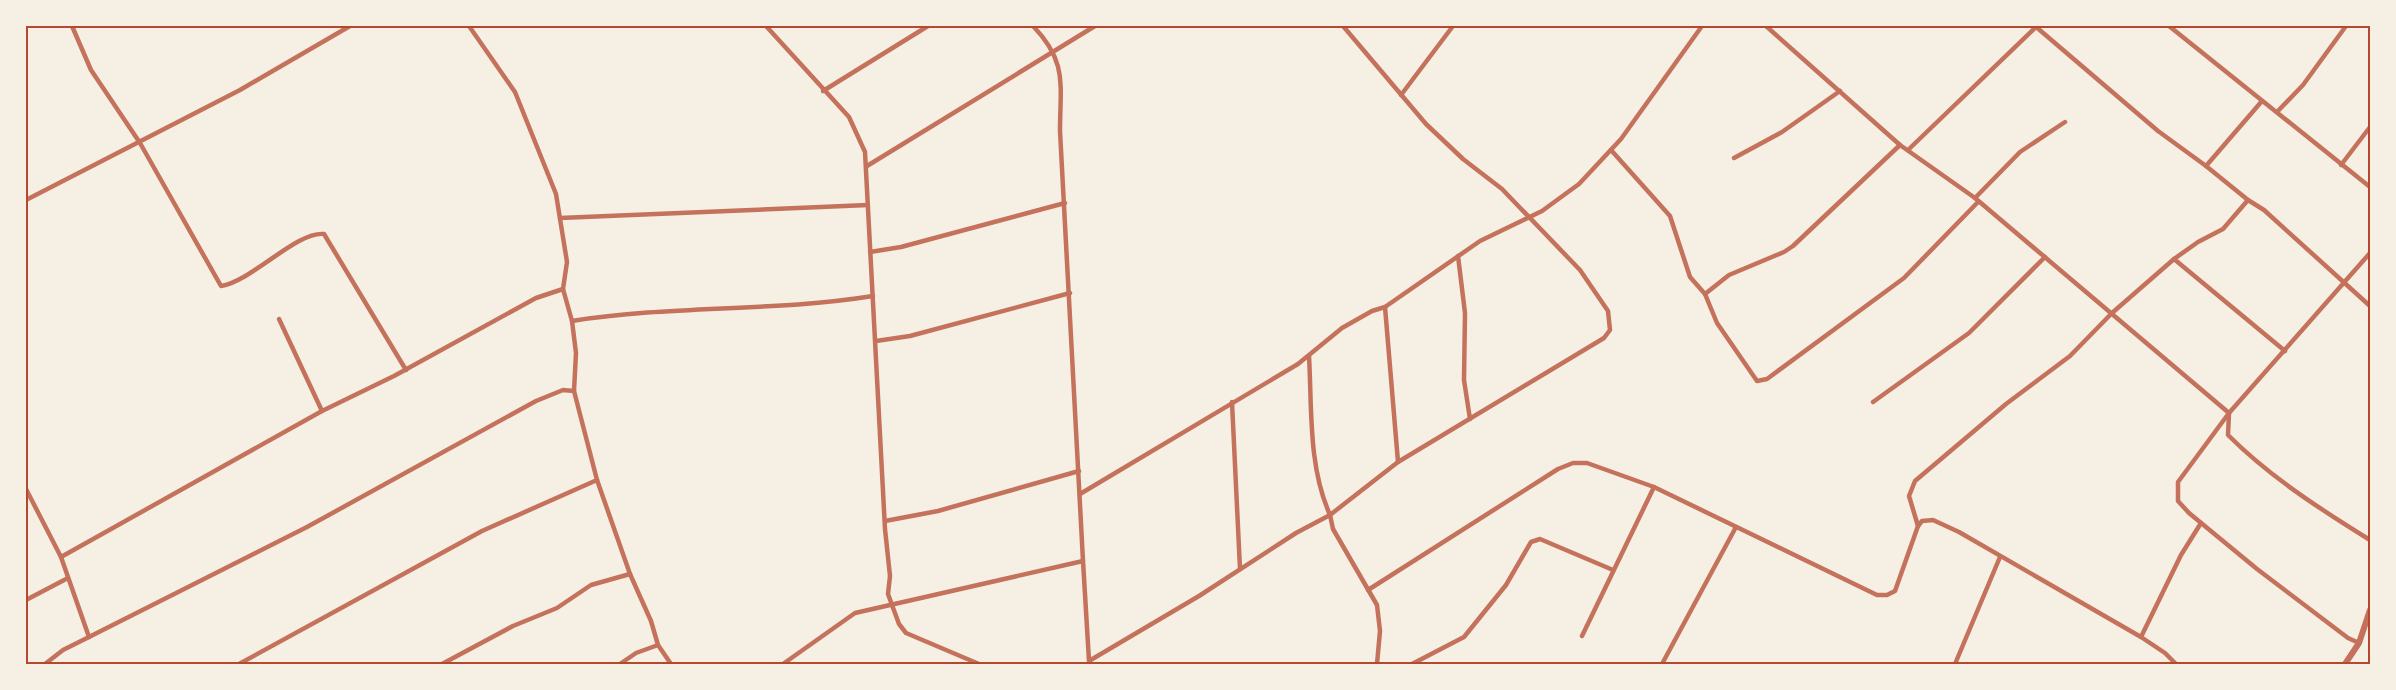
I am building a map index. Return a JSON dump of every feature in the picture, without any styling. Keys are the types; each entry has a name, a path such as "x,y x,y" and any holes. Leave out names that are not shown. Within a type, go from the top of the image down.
{"street":[{"path":"72,26 91,70 140,142 221,286 243,277 300,242 318,233 324,234 406,370"},
{"path":"26,200 240,90 350,26"},
{"path":"469,26 515,92 556,194 567,262 563,288 572,321 576,353 574,390 597,480 630,574 651,621 658,645 671,664"},
{"path":"766,26 806,68 823,92 849,117 865,152 885,521 891,576 888,594 899,624 906,633 979,664"},
{"path":"823,92 836,81 928,26"},
{"path":"1034,26 1054,52 1060,73 1089,661"},
{"path":"867,166 1095,26"},
{"path":"1084,664 1240,569 1296,532 1330,514 1398,462 1595,344 1610,330 1608,311 1580,270 1502,189 1463,159 1425,123 1343,26"},
{"path":"1401,95 1453,26"},
{"path":"1080,494 1309,356 1342,328 1372,311 1385,307 1480,241 1529,219 1579,184 1611,150 1702,26"},
{"path":"1766,26 1900,145 1976,200 2229,413"},
{"path":"1908,150 2035,26 2158,131 2264,210 2370,306"},
{"path":"2169,26 2370,187"},
{"path":"2277,111 2303,85 2346,26"},
{"path":"1734,158 1782,132 1840,91"},
{"path":"2206,166 2262,101"},
{"path":"1611,150 1670,216 1690,277 1705,294 1717,323 1757,381 1762,381 1904,278 2020,152 2065,122"},
{"path":"2341,165 2370,127"},
{"path":"1705,294 1729,275 1784,252 1900,145"},
{"path":"1918,526 1909,496 1915,481 2006,404 2070,356 2112,314 2174,259 2198,242 2223,230 2248,200"},
{"path":"870,252 901,247 1065,203"},
{"path":"560,218 868,205"},
{"path":"2359,643 2348,638 2201,523 2178,501 2178,482 2229,413 2370,253"},
{"path":"1458,256 1465,314 1464,380 1470,419"},
{"path":"1873,402 1969,333 2045,257"},
{"path":"2174,259 2285,351"},
{"path":"61,557 322,411 406,370 536,298 563,288"},
{"path":"876,341 910,336 1070,293"},
{"path":"572,321 617,314 827,303 873,296"},
{"path":"1385,307 1398,462"},
{"path":"279,319 322,411"},
{"path":"1309,356 1315,456 1321,495 1330,514 1333,529 1368,590 1379,615 1377,664"},
{"path":"45,664 63,650 307,527 537,401 563,390 574,390"},
{"path":"1232,402 1240,569"},
{"path":"2229,413 2228,435 2246,453 2316,507 2370,540"},
{"path":"1368,590 1558,468 1573,463 1587,463 1654,487 1877,595 1887,596 1895,591 1918,526 1922,521 1933,520 1959,532 2141,637 2165,653 2176,664"},
{"path":"885,521 938,511 1079,471"},
{"path":"239,664 482,531 597,480"},
{"path":"1582,636 1654,487"},
{"path":"26,489 27,496 61,557 89,637"},
{"path":"2141,637 2181,555 2201,523"},
{"path":"1662,664 1736,527"},
{"path":"1412,664 1464,637 1506,585 1531,542 1536,539 1613,570"},
{"path":"1955,664 2000,557"},
{"path":"783,664 855,613 1083,561"},
{"path":"442,664 513,626 556,608 591,585 630,574"},
{"path":"26,600 68,578"},
{"path":"2345,664 2359,643 2370,610"},
{"path":"620,664 636,653 658,645"}]}
